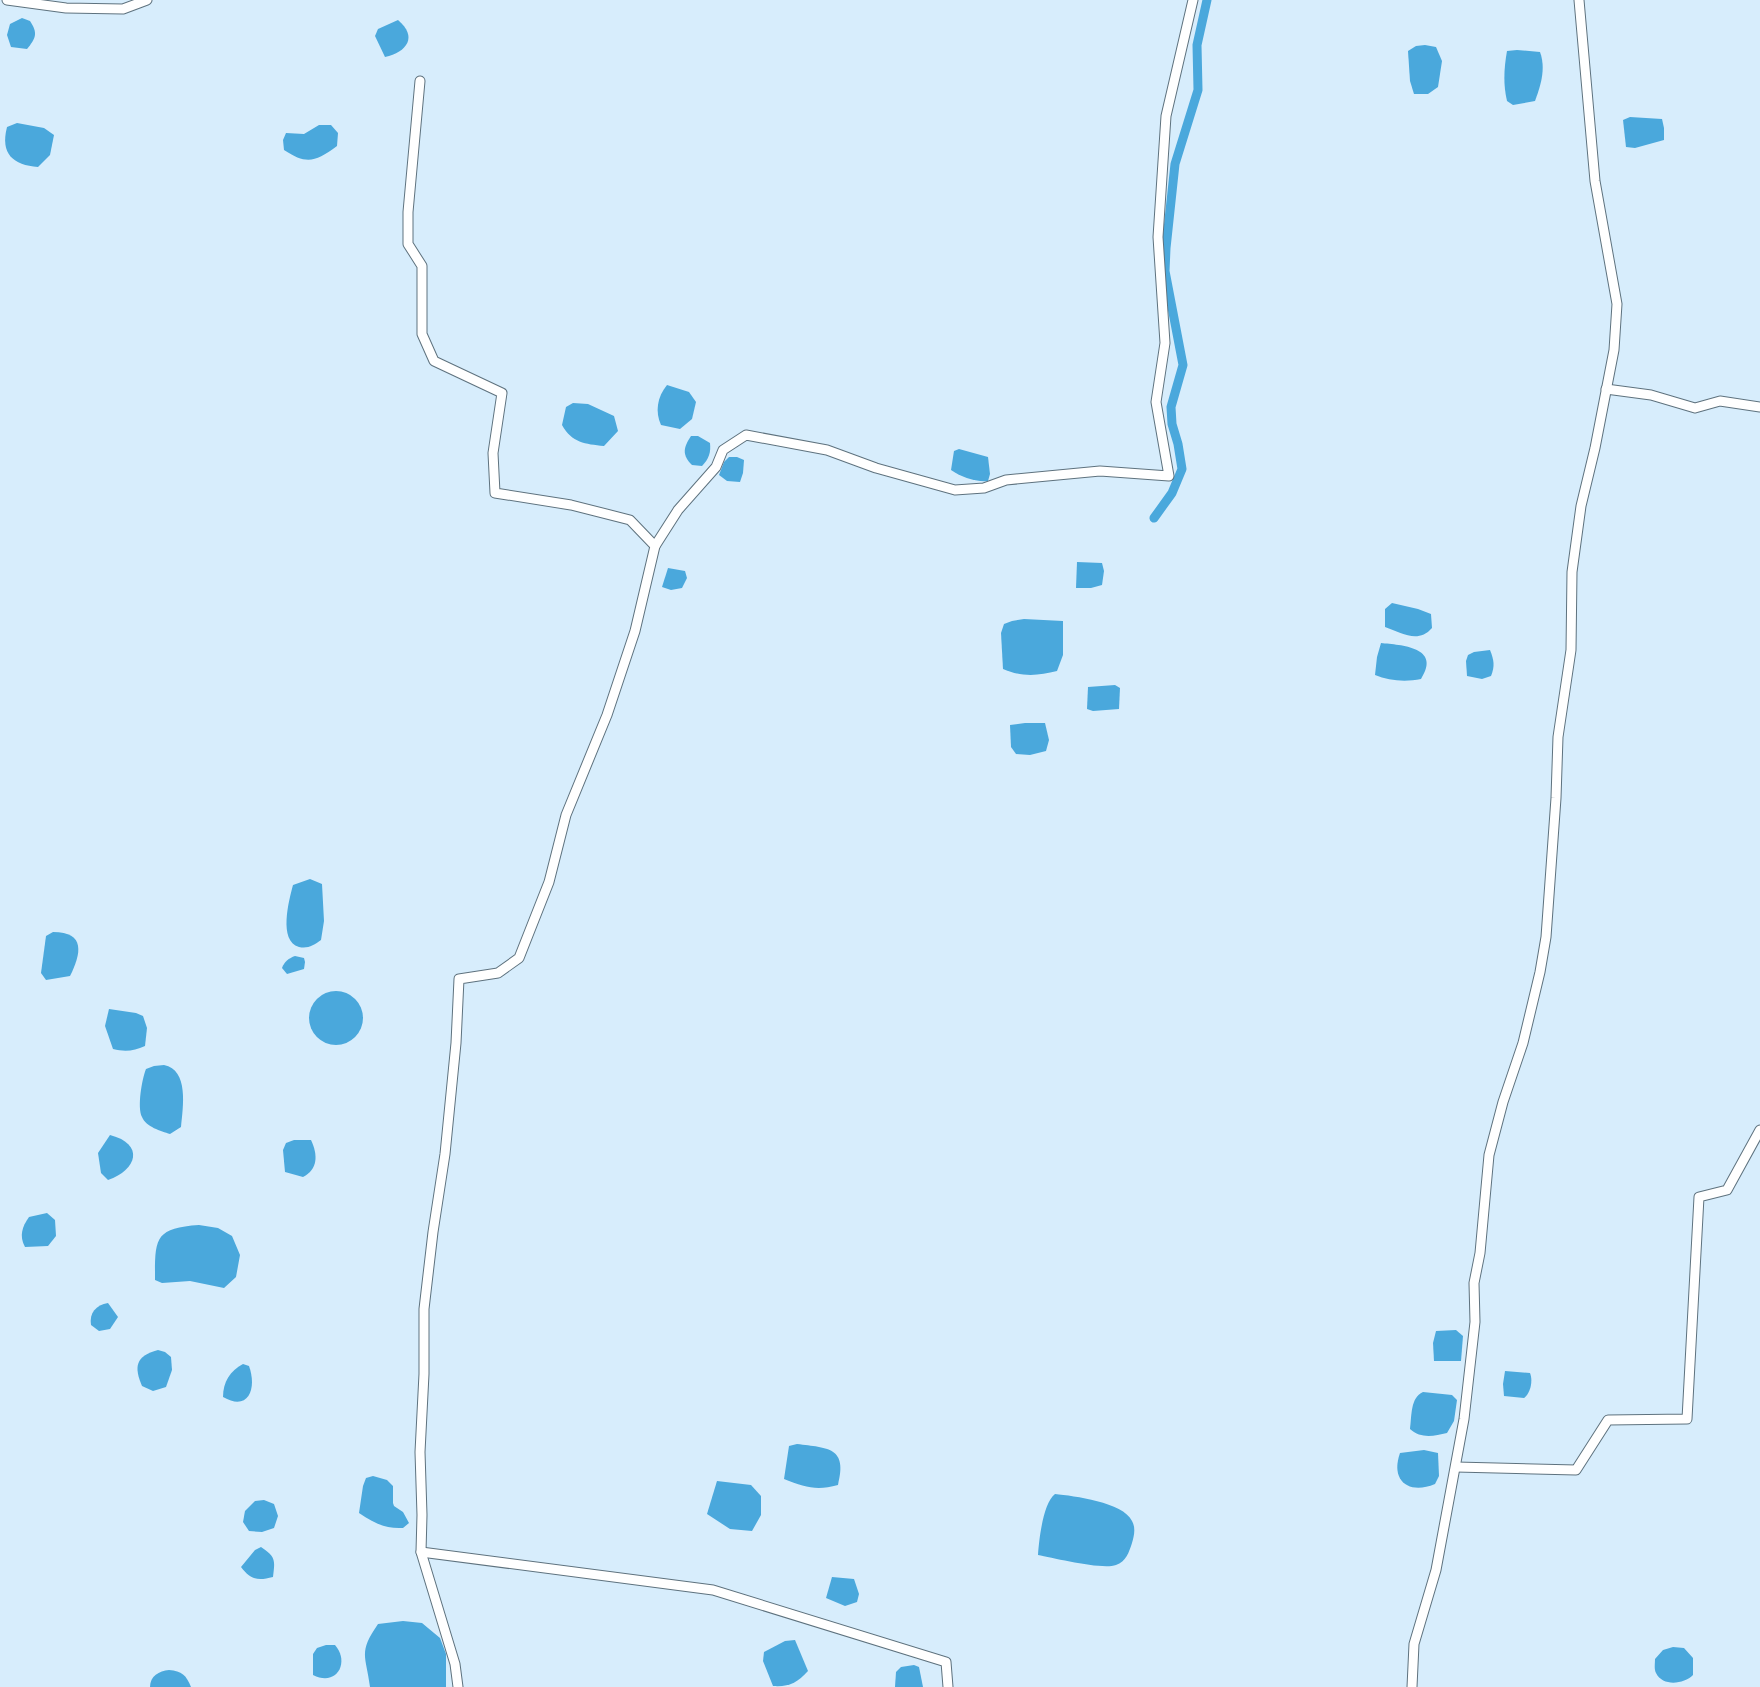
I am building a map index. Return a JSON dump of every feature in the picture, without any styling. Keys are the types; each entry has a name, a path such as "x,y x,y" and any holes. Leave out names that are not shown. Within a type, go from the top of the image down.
{"street":[{"path":"7,0 66,8 123,9 147,0"},
{"path":"458,1687 455,1664 421,1552 420,1452 424,1374 424,1309 445,1154 456,1043 459,979 498,973 519,958 549,882 566,815 611,704 635,631 655,546 678,510 716,467 723,450 747,435 827,450 876,468 955,490 984,488 1006,480 1100,471 1169,476 1156,402 1165,343 1158,237 1166,116 1193,0"},
{"path":"1412,1687 1414,1644 1436,1570 1464,1419 1475,1322 1474,1283 1480,1253 1489,1155 1503,1102 1523,1043 1546,937 1558,737 1572,650 1572,572 1581,506 1614,350 1617,304 1595,181 1579,0"},
{"path":"420,81 408,212 408,244 422,266 422,334 434,361 502,393 493,453 495,493 571,505 630,520 655,546"},
{"path":"1606,389 1651,395 1695,408 1720,401 1760,407"},
{"path":"1456,1467 1576,1470 1608,1420 1688,1419 1699,1197 1727,1190 1760,1130"},
{"path":"421,1552 713,1590 946,1662 948,1687"}],"water":[{"path":"22,18 30,21 35,32 27,49 11,47 7,35 10,24"},
{"path":"398,20 408,32 407,43 404,48 393,55 385,57 375,36 378,29"},
{"path":"1416,46 1436,47 1442,61 1438,87 1428,94 1414,94 1410,81 1408,51"},
{"path":"1507,51 1540,52 1543,70 1535,101 1513,105 1507,101 1505,70"},
{"path":"1630,117 1662,119 1664,140 1635,148 1626,147 1623,120"},
{"path":"17,123 44,128 54,135 50,155 38,167 15,161 7,151 5,136 7,127"},
{"path":"319,125 331,125 338,133 337,146 311,160 299,158 284,150 283,140 286,133 304,134"},
{"path":"667,385 689,392 696,402 692,419 680,429 661,425 659,420 659,400"},
{"path":"573,403 588,404 614,416 618,431 604,446 580,442 566,431 562,425 566,407"},
{"path":"691,436 698,436 710,443 709,455 702,466 692,465 686,458 685,448"},
{"path":"959,449 988,457 990,474 988,481 968,479 951,470 954,451"},
{"path":"729,457 744,460 740,482 727,481 719,475 724,462"},
{"path":"1077,562 1102,563 1104,571 1102,585 1076,588"},
{"path":"668,568 685,571 687,578 682,588 671,590 662,587"},
{"path":"1392,603 1431,614 1432,628 1427,633 1410,636 1385,627 1385,609"},
{"path":"1024,619 1063,621 1063,655 1057,671 1030,675 1003,669 1001,633 1004,624"},
{"path":"1381,643 1408,647 1423,654 1426,668 1421,679 1386,679 1375,675"},
{"path":"1490,650 1494,663 1491,676 1482,679 1467,676 1468,655"},
{"path":"1115,685 1120,688 1119,709 1093,711 1087,709 1088,687"},
{"path":"1045,723 1049,740 1046,751 1030,755 1016,754 1011,747 1010,725"},
{"path":"310,879 322,884 324,921 321,940 311,946 299,947 289,937 288,910 293,885"},
{"path":"53,932 64,933 76,940 77,960 70,976 46,980 41,973 46,936"},
{"path":"295,956 304,958 304,969 287,974 282,968 287,960"},
{"path":"331,991 341,991 351,995 359,1003 363,1018 359,1033 351,1041 341,1045 331,1045 321,1041 313,1033 309,1023 309,1013 313,1003 321,995"},
{"path":"109,1009 143,1016 147,1028 145,1046 129,1050 113,1049 105,1026"},
{"path":"164,1065 172,1068 177,1074 183,1090 181,1127 170,1134 147,1123 142,1117 140,1107 146,1069"},
{"path":"110,1135 129,1144 133,1157 131,1164 125,1170 108,1180 101,1173 98,1153"},
{"path":"294,1140 311,1140 315,1151 314,1166 303,1177 285,1172 283,1150 286,1143"},
{"path":"47,1213 55,1220 56,1236 48,1246 25,1247 22,1235 29,1217"},
{"path":"199,1225 218,1228 232,1236 240,1255 236,1277 224,1288 190,1281 162,1283 155,1280 157,1245 160,1238 173,1229"},
{"path":"108,1303 118,1317 110,1329 99,1331 91,1325 92,1313"},
{"path":"1456,1330 1463,1336 1461,1361 1434,1361 1433,1343 1436,1331"},
{"path":"158,1350 171,1357 172,1370 166,1387 153,1391 142,1386 137,1368 145,1355"},
{"path":"243,1364 249,1366 251,1389 245,1400 232,1401 223,1397 224,1386 234,1370"},
{"path":"1505,1371 1530,1373 1531,1386 1524,1398 1504,1396"},
{"path":"1423,1392 1452,1395 1457,1400 1454,1421 1447,1433 1432,1436 1419,1434 1410,1429 1414,1403"},
{"path":"797,1444 826,1449 838,1456 840,1472 838,1485 823,1488 811,1487 784,1479 789,1446"},
{"path":"1424,1450 1438,1453 1439,1476 1435,1484 1417,1488 1404,1483 1400,1478 1398,1463 1400,1453"},
{"path":"373,1476 387,1480 393,1486 394,1506 403,1512 409,1523 403,1528 380,1525 359,1513 366,1478"},
{"path":"717,1481 751,1485 761,1496 761,1515 752,1531 730,1529 707,1514"},
{"path":"1055,1494 1097,1501 1127,1514 1132,1521 1134,1532 1130,1550 1122,1562 1116,1565 1100,1566 1038,1555 1047,1505"},
{"path":"264,1500 274,1504 278,1516 274,1528 262,1532 249,1531 243,1522 245,1511 255,1501"},
{"path":"261,1547 273,1559 273,1577 255,1578 248,1575 241,1567 255,1550"},
{"path":"832,1577 854,1579 859,1594 857,1602 845,1606 826,1598"},
{"path":"403,1621 422,1623 440,1638 446,1654 446,1687 370,1687 365,1654 372,1634 378,1624"},
{"path":"795,1640 808,1671 792,1683 773,1686 763,1661 764,1652 785,1641"},
{"path":"335,1645 339,1652 341,1665 339,1671 334,1675 321,1678 313,1675 313,1654 317,1648"},
{"path":"1673,1647 1684,1648 1693,1658 1693,1675 1674,1683 1659,1677 1655,1666 1655,1659 1663,1650"},
{"path":"914,1665 919,1667 923,1687 895,1687 896,1672 901,1667"},
{"path":"169,1670 183,1674 191,1687 150,1687 156,1675"}],"waterway":[{"path":"1154,518 1172,493 1182,469 1172,424 1171,407 1183,365 1165,271 1166,248 1175,164 1198,90 1197,45 1207,0"}]}
